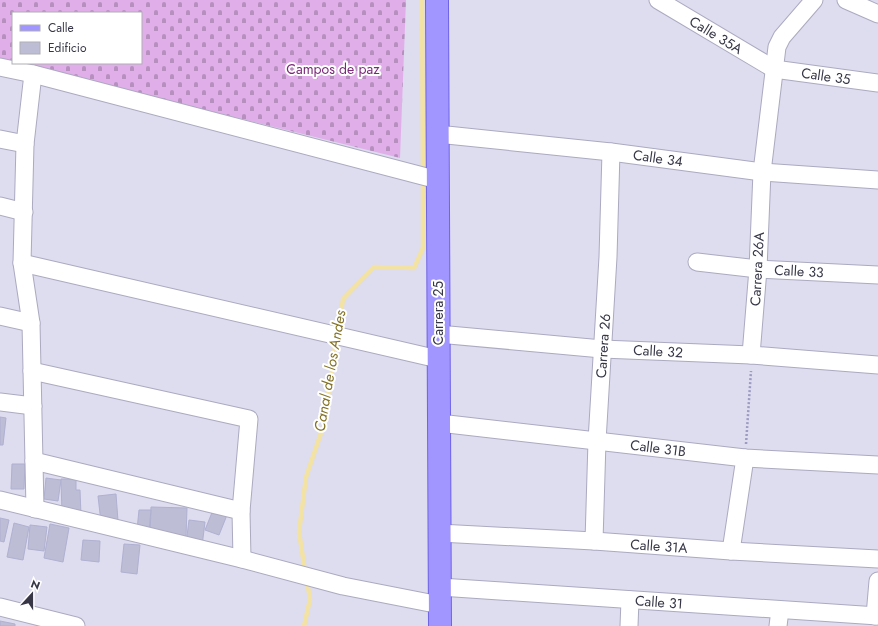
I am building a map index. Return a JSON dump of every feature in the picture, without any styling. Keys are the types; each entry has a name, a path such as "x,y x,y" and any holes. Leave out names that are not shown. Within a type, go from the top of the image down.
{"main road":[{"name":"Carrera 25","path":"437,0 440,606"}],"street":[{"name":"Calle 35A","path":"658,0 774,69"},
{"name":"Carrera 26A","path":"751,355 758,269 762,172 777,47 782,37 814,0"},
{"path":"846,0 878,14"},
{"path":"0,67 33,74 438,180"},
{"name":"Calle 35","path":"774,69 878,83"},
{"path":"33,74 26,144 22,263 31,323 35,509"},
{"name":"Calle 34","path":"438,134 611,152 762,172 878,180"},
{"path":"0,139 26,144"},
{"name":"Carrera 26","path":"594,541 597,441 608,257 611,152"},
{"path":"0,206 24,212"},
{"name":"Calle 33","path":"697,262 758,269 878,274"},
{"path":"22,263 438,359"},
{"path":"0,316 31,323"},
{"name":"Calle 32","path":"438,334 602,349 751,355 878,365"},
{"path":"32,371 249,419 241,511 242,559"},
{"path":"0,402 33,406"},
{"name":"Calle 31B","path":"439,423 745,458 878,465"},
{"path":"731,551 745,458"},
{"path":"34,461 241,511"},
{"name":"Calle 31","path":"0,500 242,559 343,586 440,606 630,600 779,618 877,616"},
{"name":"Calle 31A","path":"439,533 878,559"},
{"path":"877,616 878,581"},
{"path":"629,626 630,600"},
{"path":"0,607 76,626"}],"path":[{"path":"745,458 751,355"}],"shaded area":[{"path":"0,0 878,0 878,626 0,626"}],"green space":[{"name":"Campos de paz","path":"0,0 406,0 400,158 20,64 142,64 142,12 12,12 12,62 0,59"}],"building":[{"path":"0,417 6,418 3,445 0,445"},
{"path":"12,464 25,464 24,489 11,489"},
{"path":"46,478 61,480 58,501 44,499"},
{"path":"61,479 76,479 76,490 80,490 81,515 62,515"},
{"path":"116,494 118,521 101,522 98,496"},
{"path":"151,507 187,508 186,537 150,537"},
{"path":"139,510 151,510 149,531 137,530"},
{"path":"213,510 227,515 219,535 205,530"},
{"path":"0,518 9,520 4,542 0,541"},
{"path":"189,520 205,522 202,546 186,544"},
{"path":"14,523 29,527 23,560 7,557"},
{"path":"50,524 69,528 63,562 44,558"},
{"path":"30,525 47,527 44,551 28,549"},
{"path":"83,540 100,541 99,562 81,560"},
{"path":"124,544 140,545 137,574 121,572"},
{"path":"0,621 15,624 15,626 0,626"}],"waterway":[{"name":"Canal de los Andes","path":"422,0 423,172"},
{"name":"Canal de los Andes","path":"338,332 343,299 374,267 414,268 423,248 423,180"},
{"name":"Canal de los Andes","path":"305,571 299,532 306,477 324,424 336,340"},
{"name":"Canal de los Andes","path":"304,626 310,599 307,581"}]}
